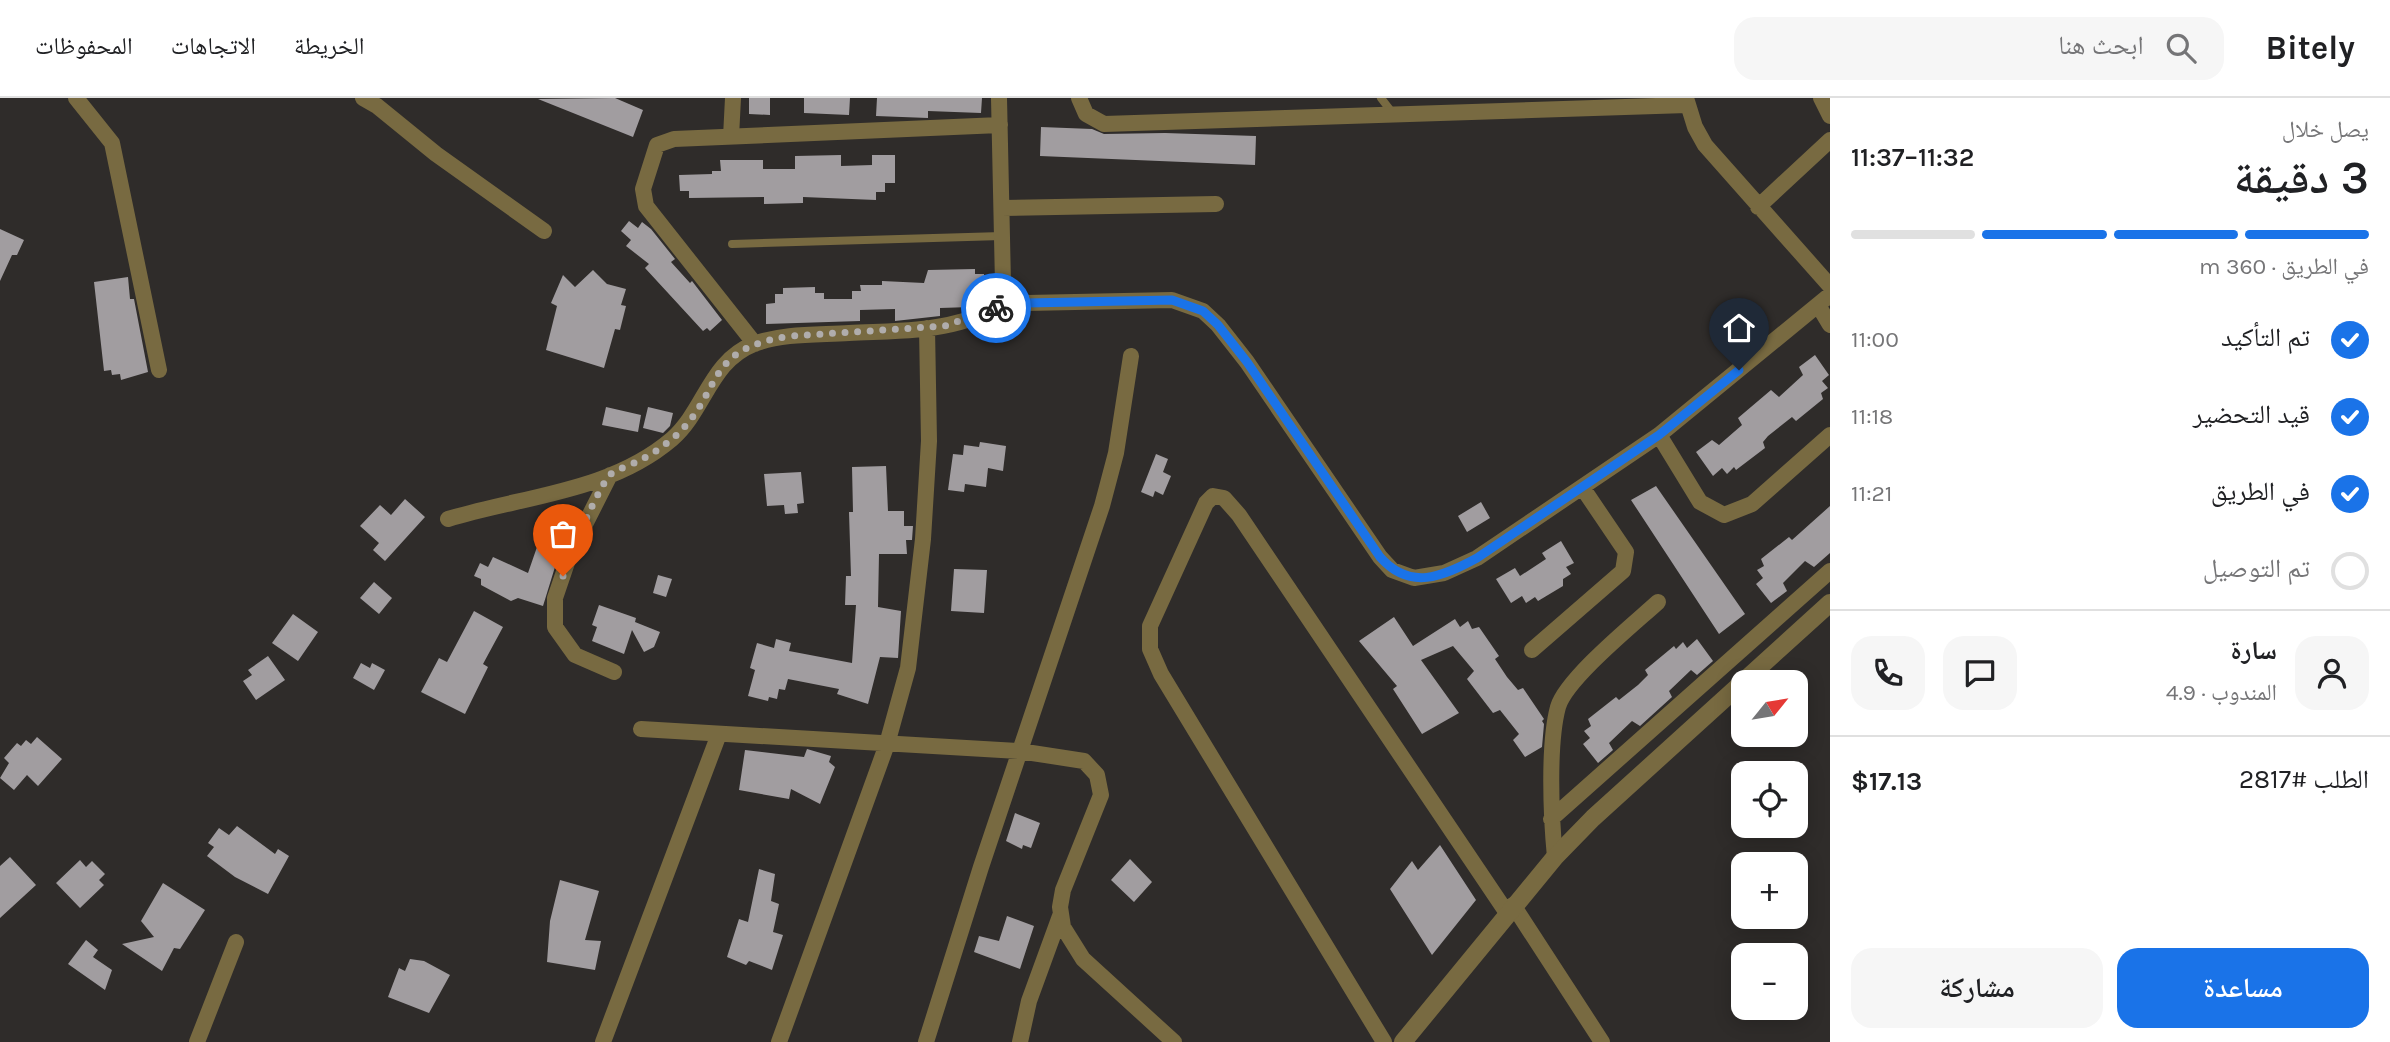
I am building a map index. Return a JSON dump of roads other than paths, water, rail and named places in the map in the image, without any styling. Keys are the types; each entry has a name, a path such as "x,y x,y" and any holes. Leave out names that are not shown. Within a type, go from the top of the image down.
{"street":[{"path":"76,98 112,143 159,370"},
{"path":"362,98 377,106 436,154 544,231"},
{"path":"731,137 733,98"},
{"path":"999,98 1003,284 1014,299 1027,303 1172,300 1203,311 1218,325 1247,362 1380,557 1402,576 1427,577 1459,568 1659,435 1824,300 1830,326"},
{"path":"1079,98 1086,114 1104,124 1394,115 1686,101 1705,145 1830,286"},
{"path":"1821,98 1830,116"},
{"path":"755,344 646,206 643,197 657,145 664,140 1000,125"},
{"path":"1758,206 1830,140"},
{"path":"1002,208 1216,204"},
{"path":"448,519 536,499 610,475 641,460 672,439 693,414 715,375 730,358 755,344 792,336 927,328 961,322 1014,299"},
{"path":"779,1042 887,744 908,668 923,539 929,441 927,328"},
{"path":"926,1042 1019,751 1102,506 1116,453 1132,356"},
{"path":"1659,435 1700,502 1724,515 1752,504 1830,435"},
{"path":"610,475 570,554 555,598 555,627 575,655 614,672"},
{"path":"1532,650 1623,571 1626,552 1582,487"},
{"path":"1384,1042 1161,674 1150,649 1150,626 1206,503 1213,496 1224,498 1239,515 1602,1042"},
{"path":"1551,819 1830,571"},
{"path":"1555,857 1551,819 1559,705 1588,666 1658,602"},
{"path":"1403,1042 1555,857 1830,603"},
{"path":"1712,678 1727,696"},
{"path":"641,729 1019,751 1076,758 1092,767 1100,783 1096,810 1063,890 1060,916 1029,1001 1020,1042"},
{"path":"603,1042 719,734"},
{"path":"1060,916 1068,937 1083,959 1174,1042"},
{"path":"197,1042 236,942"}],"lane":[{"path":"1381,98 1394,115"},
{"path":"732,244 1002,236"}]}
